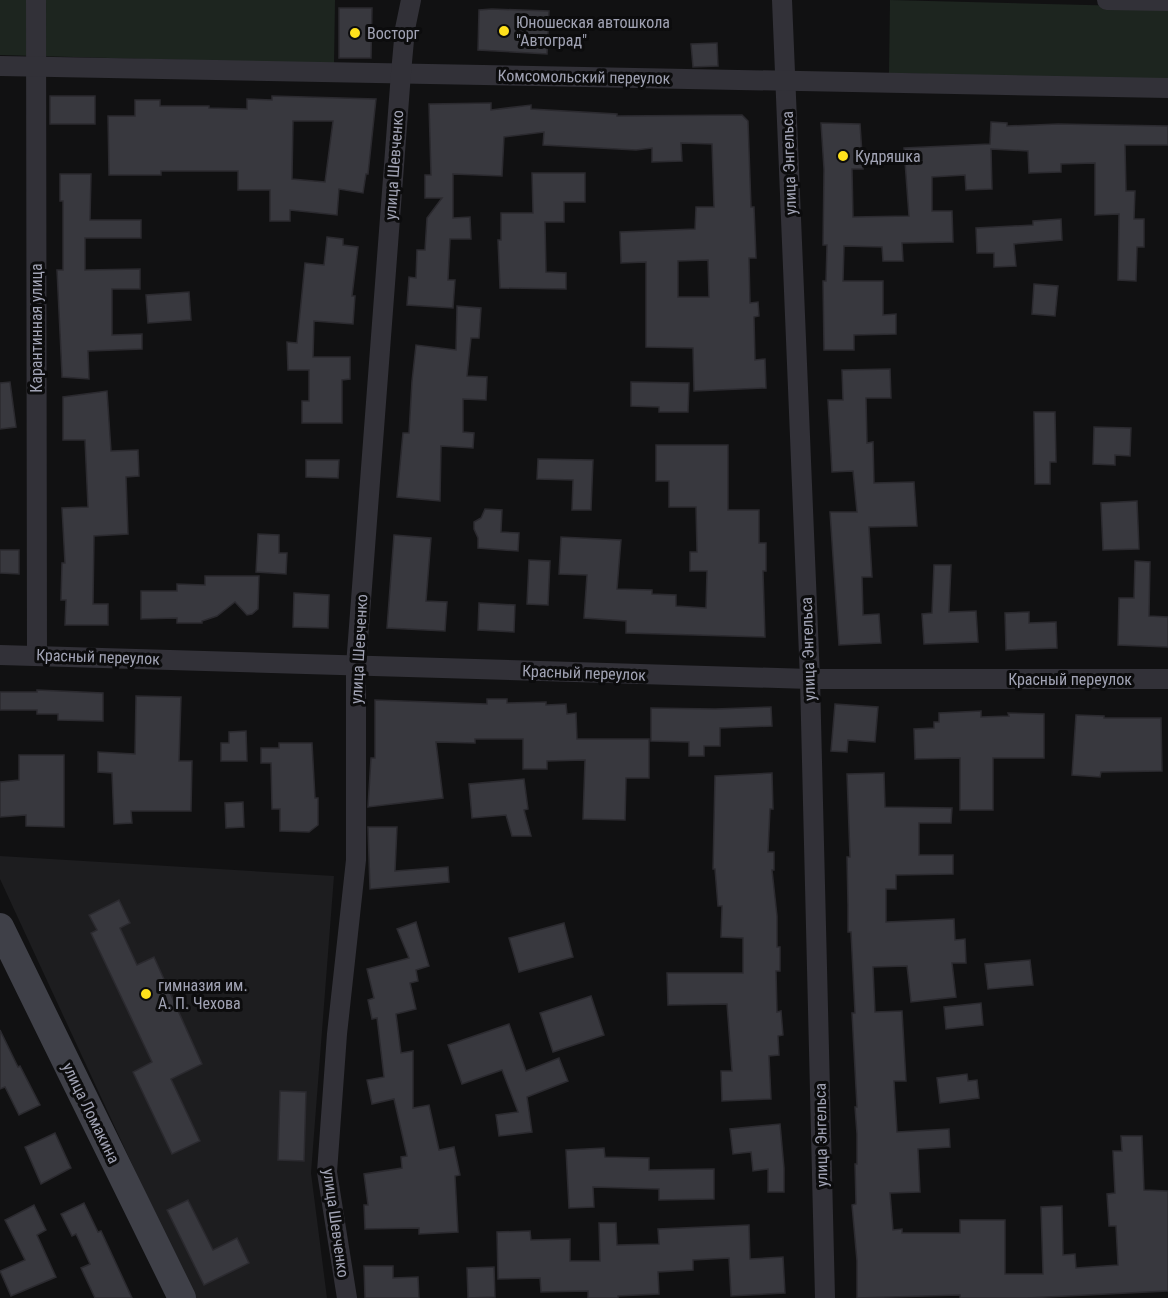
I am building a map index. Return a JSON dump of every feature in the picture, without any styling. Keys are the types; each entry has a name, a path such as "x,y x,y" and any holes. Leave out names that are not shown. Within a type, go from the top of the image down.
{"street":[{"name":"Карантинная улица","path":"36,0 37,655"},
{"name":"улица Шевченко","path":"347,1298 327,1172 337,1034 356,860 356,666 401,74 405,29 411,0"},
{"name":"улица Энгельса","path":"782,0 810,679 825,1298"},
{"path":"1107,0 1168,2"},
{"name":"Комсомольский переулок","path":"0,66 1168,88"},
{"name":"Красный переулок","path":"0,655 810,679 1168,679"},
{"name":"улица Ломакина","path":"0,927 182,1298"}],"shaded area":[{"path":"0,0 335,0 334,64 0,55"},
{"path":"890,0 1168,7 1168,80 889,73"},
{"path":"0,856 334,876 311,1173 327,1298 194,1298 0,879"}],"building":[{"name":"Восторг","path":"339,8 372,8 371,58 339,58"},
{"name":"Юношеская автошкола \"Автоград\"","path":"479,10 549,11 547,54 478,50"},
{"path":"717,43 718,66 693,67 691,44"},
{"path":"50,96 95,96 95,124 50,124"},
{"path":"272,96 376,99 368,174 366,174 363,193 339,189 337,215 290,210 290,221 270,221 270,190 238,190 238,171 161,171 161,175 109,175 108,116 135,116 135,100 160,100 160,106 247,109 247,99 272,100","holes":["293,121 333,121 325,182 292,179"]},
{"path":"491,103 491,110 531,105 531,109 617,114 617,116 742,115 748,121 751,207 754,207 756,258 749,258 750,303 758,302 759,316 754,317 755,360 765,359 766,388 694,391 693,348 646,347 646,262 621,263 620,232 695,229 696,207 714,207 712,144 681,143 682,161 652,162 652,148 636,150 543,145 544,132 504,137 502,176 453,174 453,218 470,217 471,239 450,239 448,280 455,280 453,308 407,305 409,277 416,278 417,250 425,250 427,218 442,198 425,198 425,175 431,175 429,104","holes":["708,260 709,297 678,297 678,261"]},
{"path":"991,122 1007,123 1007,126 1058,124 1168,126 1168,145 1125,145 1126,191 1135,191 1134,219 1144,219 1144,247 1137,247 1136,281 1118,280 1119,214 1095,215 1095,163 1061,164 1061,172 1029,173 1028,151 991,149 992,189 966,190 965,175 932,177 932,211 952,211 953,242 902,243 903,261 883,261 882,247 844,246 843,281 883,281 883,315 896,314 896,334 854,335 854,350 824,350 823,281 826,281 827,245 823,245 824,169 821,123 860,124 863,169 852,169 853,217 909,216 904,148 990,144"},
{"path":"532,173 585,173 585,202 564,202 564,222 545,222 546,272 566,273 566,289 500,288 498,240 501,240 501,213 533,213"},
{"path":"60,174 91,174 90,220 141,220 141,238 85,238 85,270 140,269 140,289 112,289 112,335 142,334 142,349 88,351 89,379 62,377 57,270 63,270 63,201 60,201"},
{"path":"1061,219 1062,240 1014,244 1016,266 994,267 994,253 977,253 976,228 1033,225 1033,221"},
{"path":"327,237 343,239 343,245 358,247 352,296 355,296 353,324 314,321 313,357 350,357 350,379 342,380 342,423 302,423 302,401 309,401 309,370 288,370 287,342 297,343 305,263 324,265"},
{"path":"1034,284 1058,286 1055,316 1032,314"},
{"path":"189,292 191,320 148,323 146,295"},
{"path":"457,306 481,308 479,338 471,338 467,376 487,377 486,400 463,399 463,432 474,433 473,448 441,446 440,501 397,497 403,433 409,433 416,345 456,350"},
{"path":"890,369 891,398 866,398 867,443 873,442 874,483 914,482 917,526 869,527 872,577 862,577 863,615 879,614 881,643 839,645 830,512 857,512 853,471 832,472 828,400 843,400 842,370"},
{"path":"10,382 16,427 0,429 0,383"},
{"path":"631,382 689,383 688,412 659,412 659,407 631,406"},
{"path":"107,391 111,451 138,450 139,476 126,477 128,534 94,536 93,604 108,604 108,625 65,625 66,600 61,600 62,563 65,563 62,508 88,507 85,440 63,440 63,397"},
{"path":"1034,412 1055,412 1056,462 1050,462 1050,484 1035,484"},
{"path":"1094,427 1131,428 1130,456 1115,455 1115,465 1093,464"},
{"path":"656,445 728,445 728,510 759,510 759,543 766,543 766,571 763,571 765,637 626,633 626,621 584,618 587,575 559,574 561,537 621,540 617,589 652,590 652,594 676,595 676,606 706,608 707,571 690,571 690,552 697,552 696,507 669,507 669,481 656,481"},
{"path":"538,459 593,460 591,510 572,510 573,480 537,479"},
{"path":"306,460 339,460 338,478 306,477"},
{"path":"1137,501 1139,549 1103,550 1101,503"},
{"path":"485,509 502,510 501,532 519,533 518,551 478,548 474,522 481,518"},
{"path":"258,534 279,535 279,553 287,553 286,574 256,572"},
{"path":"394,535 431,538 426,601 447,602 445,631 387,628"},
{"path":"0,550 19,550 19,574 0,573"},
{"path":"529,560 550,561 548,605 527,604"},
{"path":"1135,561 1150,562 1149,616 1168,617 1168,647 1118,645 1119,598 1134,598"},
{"path":"934,565 951,565 949,612 976,611 978,642 924,644 922,614 932,613"},
{"path":"205,576 259,576 258,609 247,615 235,602 217,616 202,621 202,623 177,623 177,618 141,619 141,591 177,591 177,584 205,585"},
{"path":"294,593 329,595 328,628 293,627"},
{"path":"479,603 515,605 514,632 478,630"},
{"path":"1029,612 1029,623 1056,622 1057,648 1006,650 1005,613"},
{"path":"37,690 103,693 103,721 58,720 58,714 37,714 37,710 0,710 0,692 37,692"},
{"path":"136,696 181,697 179,761 192,761 191,811 131,811 132,823 114,824 112,773 98,772 98,752 135,754"},
{"path":"487,699 507,699 507,703 566,704 567,714 576,713 577,739 649,739 649,778 626,778 625,820 583,819 585,760 547,761 547,769 523,769 523,739 475,739 475,743 436,742 443,798 368,807 371,758 375,758 375,700 487,704"},
{"path":"835,704 878,707 875,742 848,740 847,752 831,751"},
{"path":"771,707 772,726 720,728 720,746 704,746 704,756 689,756 689,742 651,741 651,708"},
{"path":"981,711 981,717 1009,716 1008,713 1044,714 1044,758 993,758 993,810 960,810 960,758 915,759 914,729 934,728 934,722 939,722 939,713"},
{"path":"1076,715 1104,716 1104,718 1161,718 1162,771 1101,772 1100,777 1072,775"},
{"path":"246,731 247,761 221,761 221,743 229,743 229,732"},
{"path":"279,743 312,743 315,798 318,798 318,825 309,832 280,831 280,809 272,809 271,763 261,763 261,748 279,748"},
{"path":"19,755 64,755 64,827 26,826 26,815 0,817 0,782 19,780"},
{"path":"772,773 773,809 770,809 768,852 774,852 774,870 772,870 777,916 777,947 780,947 780,971 776,971 777,1012 781,1011 783,1035 778,1036 779,1055 769,1056 771,1099 722,1101 721,1071 732,1071 727,1004 668,1005 667,973 743,973 743,938 721,937 722,906 718,906 715,869 713,869 715,776"},
{"path":"884,773 885,807 952,808 951,823 919,823 919,855 953,855 953,874 896,875 896,889 886,889 886,922 954,919 955,940 965,939 966,963 952,963 956,997 911,1002 907,966 873,967 875,1012 902,1011 906,1081 894,1081 897,1132 949,1129 950,1147 918,1149 920,1192 890,1193 893,1230 902,1229 902,1233 960,1233 960,1220 1005,1220 1005,1274 1043,1274 1041,1207 1062,1206 1063,1255 1075,1254 1076,1268 1118,1265 1116,1226 1109,1226 1107,1194 1115,1193 1113,1151 1122,1151 1121,1136 1142,1136 1144,1190 1168,1191 1168,1291 1027,1298 960,1298 960,1295 857,1298 857,1261 852,1205 856,1204 855,1107 857,1107 851,932 848,932 847,857 850,857 847,774"},
{"path":"524,779 528,809 524,810 531,836 512,836 506,815 472,818 469,784"},
{"path":"243,802 244,827 226,828 225,803"},
{"path":"368,827 397,827 395,871 448,867 449,882 370,889"},
{"path":"119,900 130,923 120,928 137,965 154,957 202,1064 171,1079 200,1141 172,1154 133,1072 152,1062 91,933 97,930 89,915"},
{"path":"416,922 429,966 416,970 418,981 410,983 416,1009 396,1014 401,1053 413,1051 413,1108 429,1105 439,1150 454,1147 460,1175 455,1176 458,1232 419,1234 419,1228 365,1229 364,1205 368,1205 364,1174 402,1168 401,1157 407,1156 394,1099 372,1104 367,1080 384,1077 377,1018 372,1019 368,1000 374,998 367,969 409,958 397,929"},
{"path":"564,923 573,957 519,972 509,938"},
{"path":"1030,960 1033,985 988,989 985,964"},
{"path":"591,996 604,1035 553,1052 540,1013"},
{"path":"981,1003 983,1025 946,1029 944,1007"},
{"path":"509,1024 526,1071 559,1058 568,1081 527,1097 532,1132 499,1136 496,1115 518,1112 502,1070 462,1084 448,1045"},
{"path":"0,1030 40,1105 19,1115 5,1087 0,1089"},
{"path":"967,1074 968,1081 977,1080 979,1098 940,1103 937,1078"},
{"path":"280,1091 306,1092 304,1161 278,1160"},
{"path":"780,1124 784,1192 768,1192 768,1169 753,1171 751,1152 733,1154 730,1129"},
{"path":"55,1133 71,1168 41,1184 25,1147"},
{"path":"604,1148 605,1157 649,1158 649,1170 714,1169 714,1199 659,1200 659,1189 593,1187 594,1207 569,1208 566,1150"},
{"path":"188,1200 213,1250 237,1238 249,1263 204,1285 167,1210"},
{"path":"84,1203 98,1232 101,1231 132,1298 95,1298 81,1268 90,1264 76,1234 72,1236 61,1214"},
{"path":"34,1205 46,1230 37,1235 56,1277 11,1296 0,1271 25,1260 5,1220"},
{"path":"599,1223 616,1223 617,1245 659,1244 658,1229 749,1225 750,1259 783,1257 785,1293 731,1296 729,1258 693,1260 693,1270 658,1272 659,1294 618,1296 618,1298 588,1298 588,1291 541,1292 540,1278 498,1279 497,1232 530,1231 531,1240 570,1239 570,1261 600,1261"},
{"path":"364,1266 393,1266 393,1278 418,1277 419,1298 365,1298"},
{"path":"494,1267 495,1297 468,1298 467,1268"}],"place":[{"name":"Юношеская автошкола \"Автоград\"","path":"504,31"},
{"name":"Восторг","path":"355,33"},
{"name":"Кудряшка","path":"843,156"},
{"name":"гимназия им. А. П. Чехова","path":"146,994"}]}
